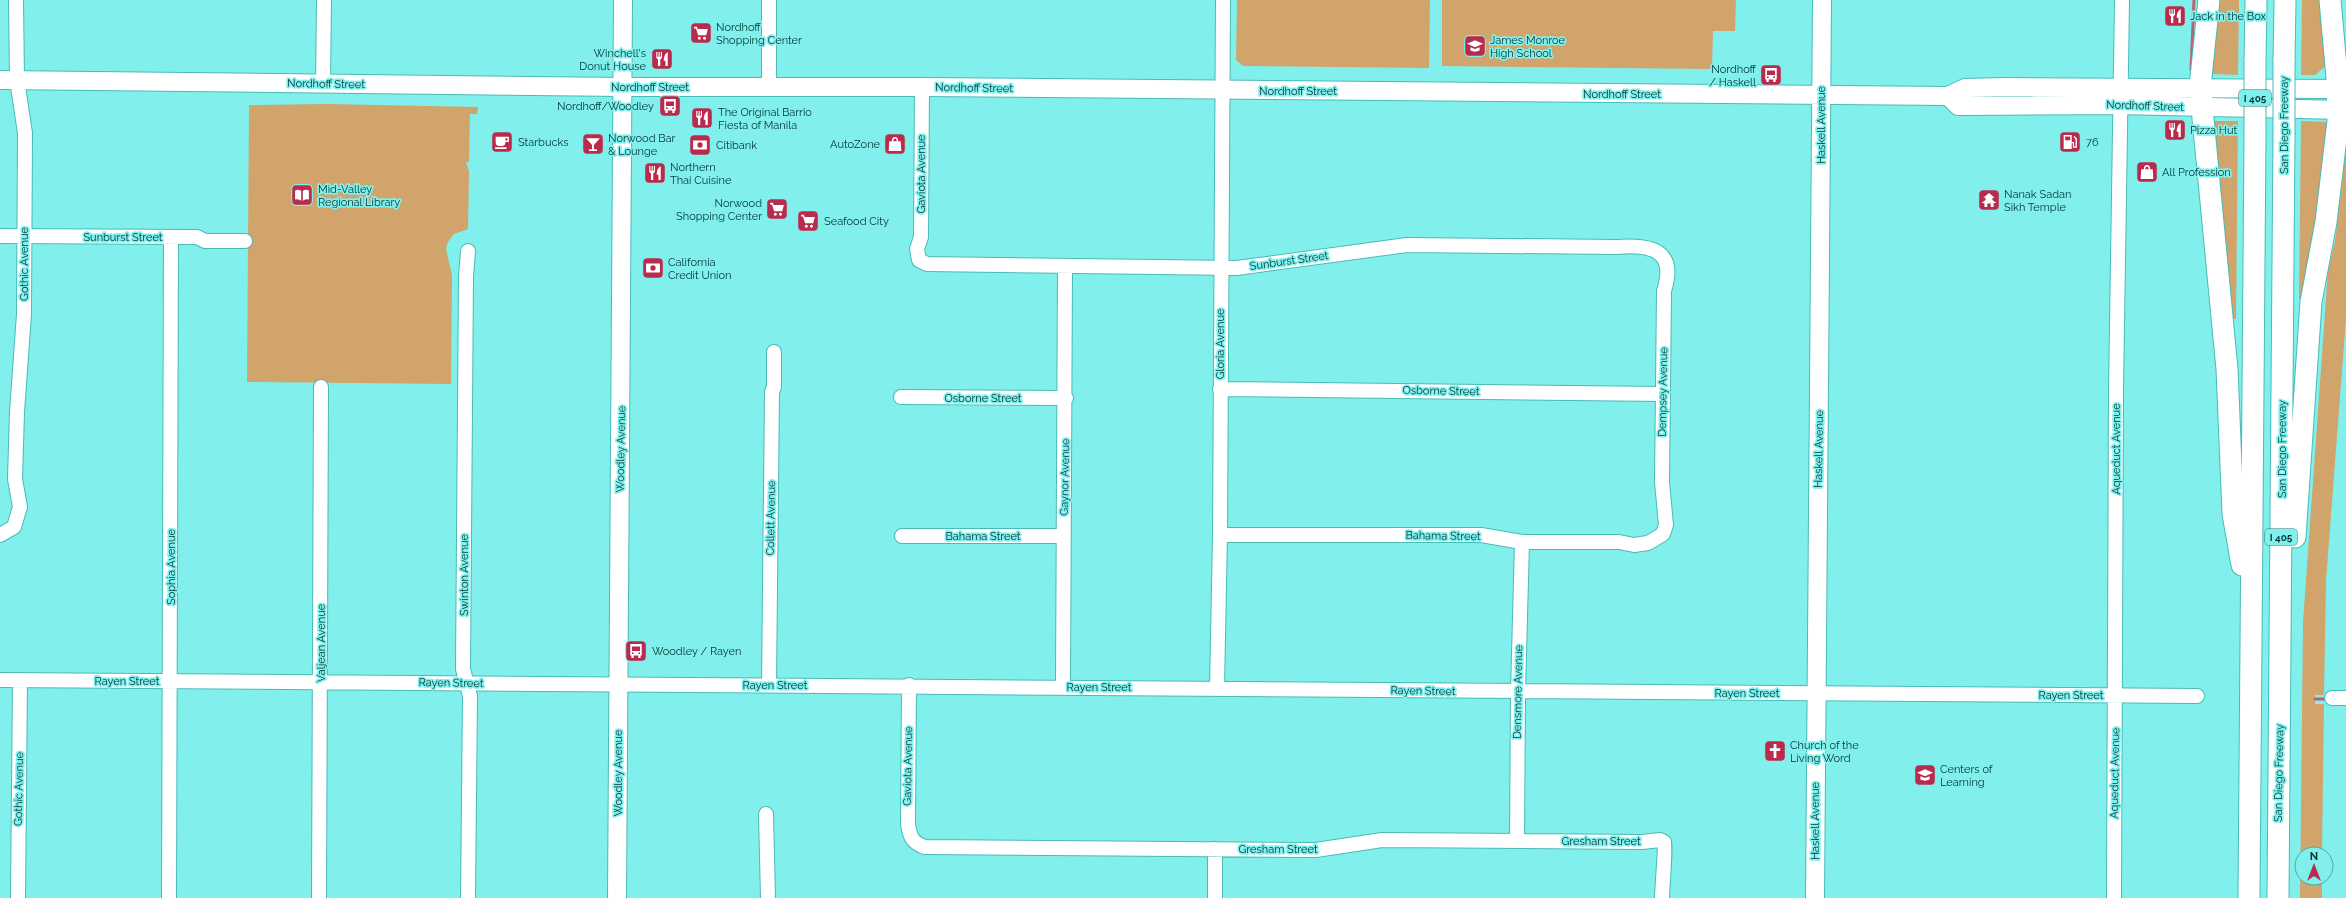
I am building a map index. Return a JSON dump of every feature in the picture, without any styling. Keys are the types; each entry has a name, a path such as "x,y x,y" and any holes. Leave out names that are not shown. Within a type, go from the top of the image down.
{"highway":[{"path":"2208,0 2200,87 2227,369 2233,514 2251,610"},
{"name":"I 405","path":"2249,898 2256,0"},
{"name":"San Diego Freeway","path":"2278,898 2281,698 2285,0"},
{"path":"2281,698 2293,624 2296,513 2311,302 2326,222 2342,110 2342,88 2330,0"},
{"path":"2265,898 2271,376 2282,358"},
{"path":"2252,367 2264,377 2259,898"}],"main road":[{"name":"Woodley Avenue","path":"617,898 624,87 623,0"},
{"name":"Haskell Avenue","path":"1815,898 1822,0"},
{"name":"Nordhoff Street","path":"9,80 624,87 922,87 1222,91 1948,96 1965,88 2342,88"},
{"name":"Nordhoff Street","path":"1948,96 1958,106 2119,105 2342,110"}],"street":[{"name":"Gothic Avenue","path":"0,535 14,527 20,507 15,479 17,412 24,314 25,133 9,80 16,0"},
{"path":"323,84 324,0"},
{"path":"769,0 769,87"},
{"name":"Gloria Avenue","path":"1217,688 1220,535 1220,267 1223,0"},
{"name":"Aqueduct Avenue","path":"2114,898 2116,390 2119,87 2122,0"},
{"name":"Gaviota Avenue","path":"919,260 917,249 921,237 922,87"},
{"name":"Sunburst Street","path":"0,236 197,237 205,241 245,241"},
{"name":"Sophia Avenue","path":"169,898 171,681 171,237"},
{"name":"Sunburst Street","path":"919,260 933,265 1237,268 1406,245 1617,247 1640,245 1660,252"},
{"name":"Swinton Avenue","path":"468,251 466,276 463,661 466,684 470,696 468,898"},
{"name":"Dempsey Avenue","path":"1660,252 1668,270 1664,291 1662,482 1666,516 1663,534"},
{"name":"Gaynor Avenue","path":"1063,686 1066,398 1065,267"},
{"name":"Collett Avenue","path":"769,685 772,392 774,387 774,352"},
{"name":"Valjean Avenue","path":"318,898 321,682 321,387"},
{"name":"Osborne Street","path":"1220,389 1663,394"},
{"name":"Osborne Street","path":"901,397 1066,398"},
{"name":"Bahama Street","path":"1220,535 1481,535 1522,542 1619,542 1642,545 1653,541 1663,534"},
{"name":"Bahama Street","path":"902,536 1064,536"},
{"name":"Densmore Avenue","path":"1517,841 1518,692 1522,542"},
{"name":"Rayen Street","path":"0,680 466,684 1063,686 1518,692 1817,692 2197,696"},
{"name":"Gothic Avenue","path":"18,898 20,680"},
{"name":"Gaviota Avenue","path":"909,685 908,824 909,833 916,844"},
{"path":"766,814 768,898"},
{"name":"Gresham Street","path":"916,844 936,849 1316,850 1382,840 1660,840 1664,842 1666,849 1663,859 1662,898"},
{"path":"1215,849 1215,898"}],"shaded area":[{"path":"1237,0 1430,0 1429,68 1243,66 1236,60"},
{"path":"1442,0 1736,0 1735,31 1713,31 1712,69 1442,66"},
{"path":"2216,0 2239,0 2238,75 2213,74 2208,70"},
{"path":"2302,0 2324,0 2329,63 2315,75 2301,75"},
{"path":"327,104 478,107 477,114 470,114 469,162 466,162 469,171 468,229 454,234 448,242 446,249 452,275 451,384 247,382 249,105"},
{"path":"2212,121 2238,121 2236,319 2228,319"},
{"path":"2301,121 2330,122 2308,300 2299,299"},
{"path":"2346,147 2346,318 2326,581 2324,695 2315,695 2315,704 2324,704 2322,846 2301,846 2303,622 2328,270 2335,241"},
{"path":"2300,886 2322,886 2322,898 2300,898"}],"waterway":[{"path":"2191,70 2194,0"},
{"path":"2315,699 2328,699"}],"place":[{"name":"Jack in the Box","path":"2175,16"},
{"name":"Nordhoff Shopping Center","path":"701,33"},
{"name":"James Monroe High School","path":"1475,46"},
{"name":"Winchell's Donut House","path":"662,59"},
{"name":"Nordhoff / Haskell","path":"1771,75"},
{"name":"Nordhoff/Woodley","path":"670,106"},
{"name":"The Original Barrio Fiesta of Manila","path":"702,118"},
{"name":"Pizza Hut","path":"2175,130"},
{"name":"Starbucks","path":"502,142"},
{"name":"76","path":"2070,142"},
{"name":"Norwood Bar & Lounge","path":"593,144"},
{"name":"AutoZone","path":"895,144"},
{"name":"Citibank","path":"700,145"},
{"name":"All Profession","path":"2147,172"},
{"name":"Northern Thai Cuisine","path":"655,173"},
{"name":"Mid-Valley Regional Library","path":"302,195"},
{"name":"Nanak Sadan Sikh Temple","path":"1989,200"},
{"name":"Norwood Shopping Center","path":"777,209"},
{"name":"Seafood City","path":"808,221"},
{"name":"California Credit Union","path":"653,268"},
{"name":"Woodley / Rayen","path":"636,651"},
{"name":"Church of the Living Word","path":"1775,751"},
{"name":"Centers of Learning","path":"1925,775"}]}
